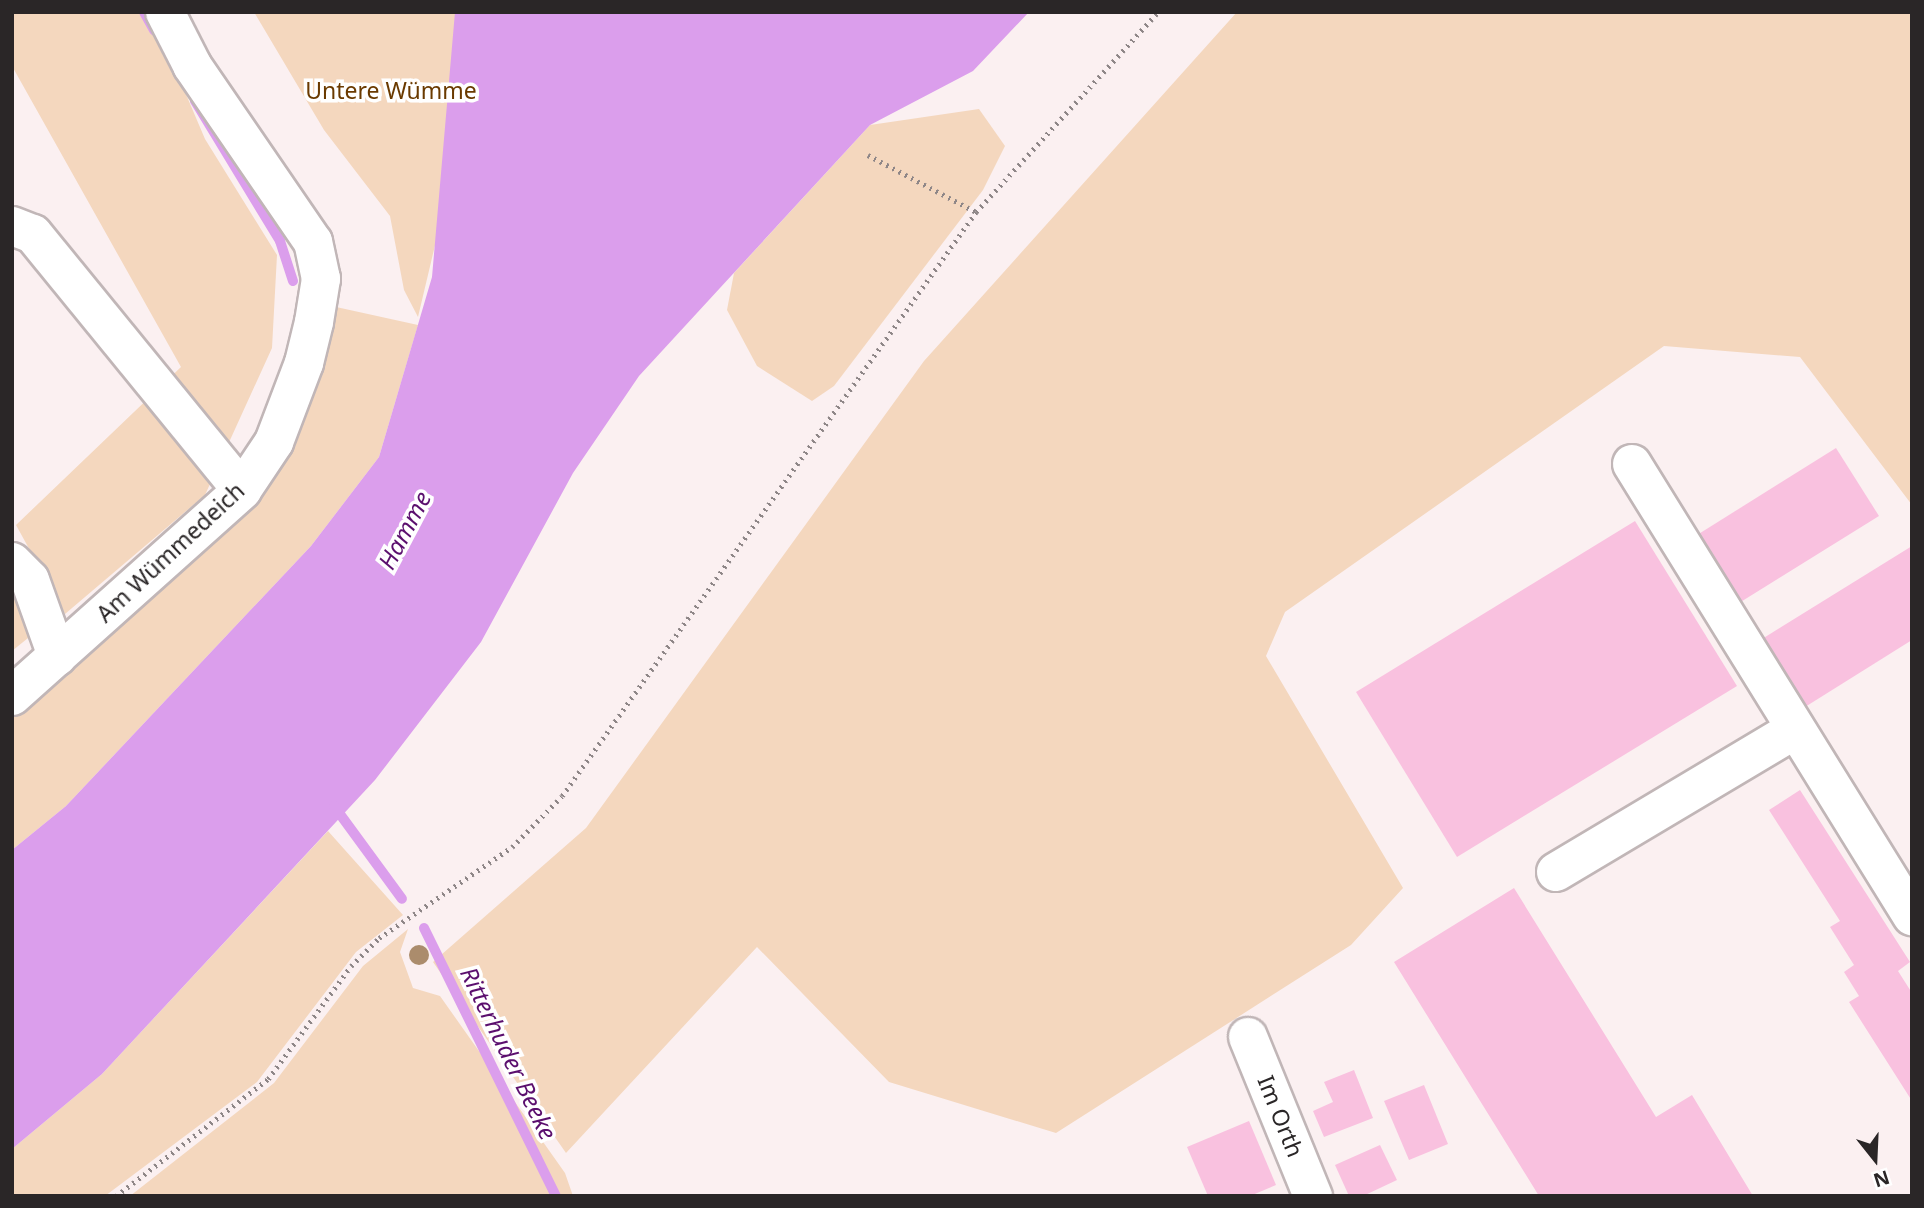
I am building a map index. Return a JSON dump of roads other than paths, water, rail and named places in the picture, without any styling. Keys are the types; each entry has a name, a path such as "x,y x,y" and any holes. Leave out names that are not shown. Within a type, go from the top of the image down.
{"street":[{"name":"Am Wümmedeich","path":"12,696 242,490 274,442 304,363 321,279 313,242 192,65 165,12"},
{"path":"12,226 33,234 242,490"},
{"path":"1632,464 1912,916"},
{"path":"12,562 30,580 57,656"},
{"path":"1556,872 1796,729"},
{"name":"Im Orth","path":"1248,1037 1313,1196"}],"water":[{"name":"Hamme","path":"455,12 1029,12 973,71 870,125 639,376 573,473 481,642 375,780 102,1074 12,1149 12,850 66,806 311,546 379,457 432,277"}],"waterway":[{"path":"144,12 154,30"},
{"path":"195,101 280,241 293,281"},
{"name":"Ritterhuder Beeke","path":"334,806 402,899"},
{"name":"Ritterhuder Beeke","path":"424,928 556,1196"}],"park label":[{"name":"Untere Wümme","path":"391,90"}]}
